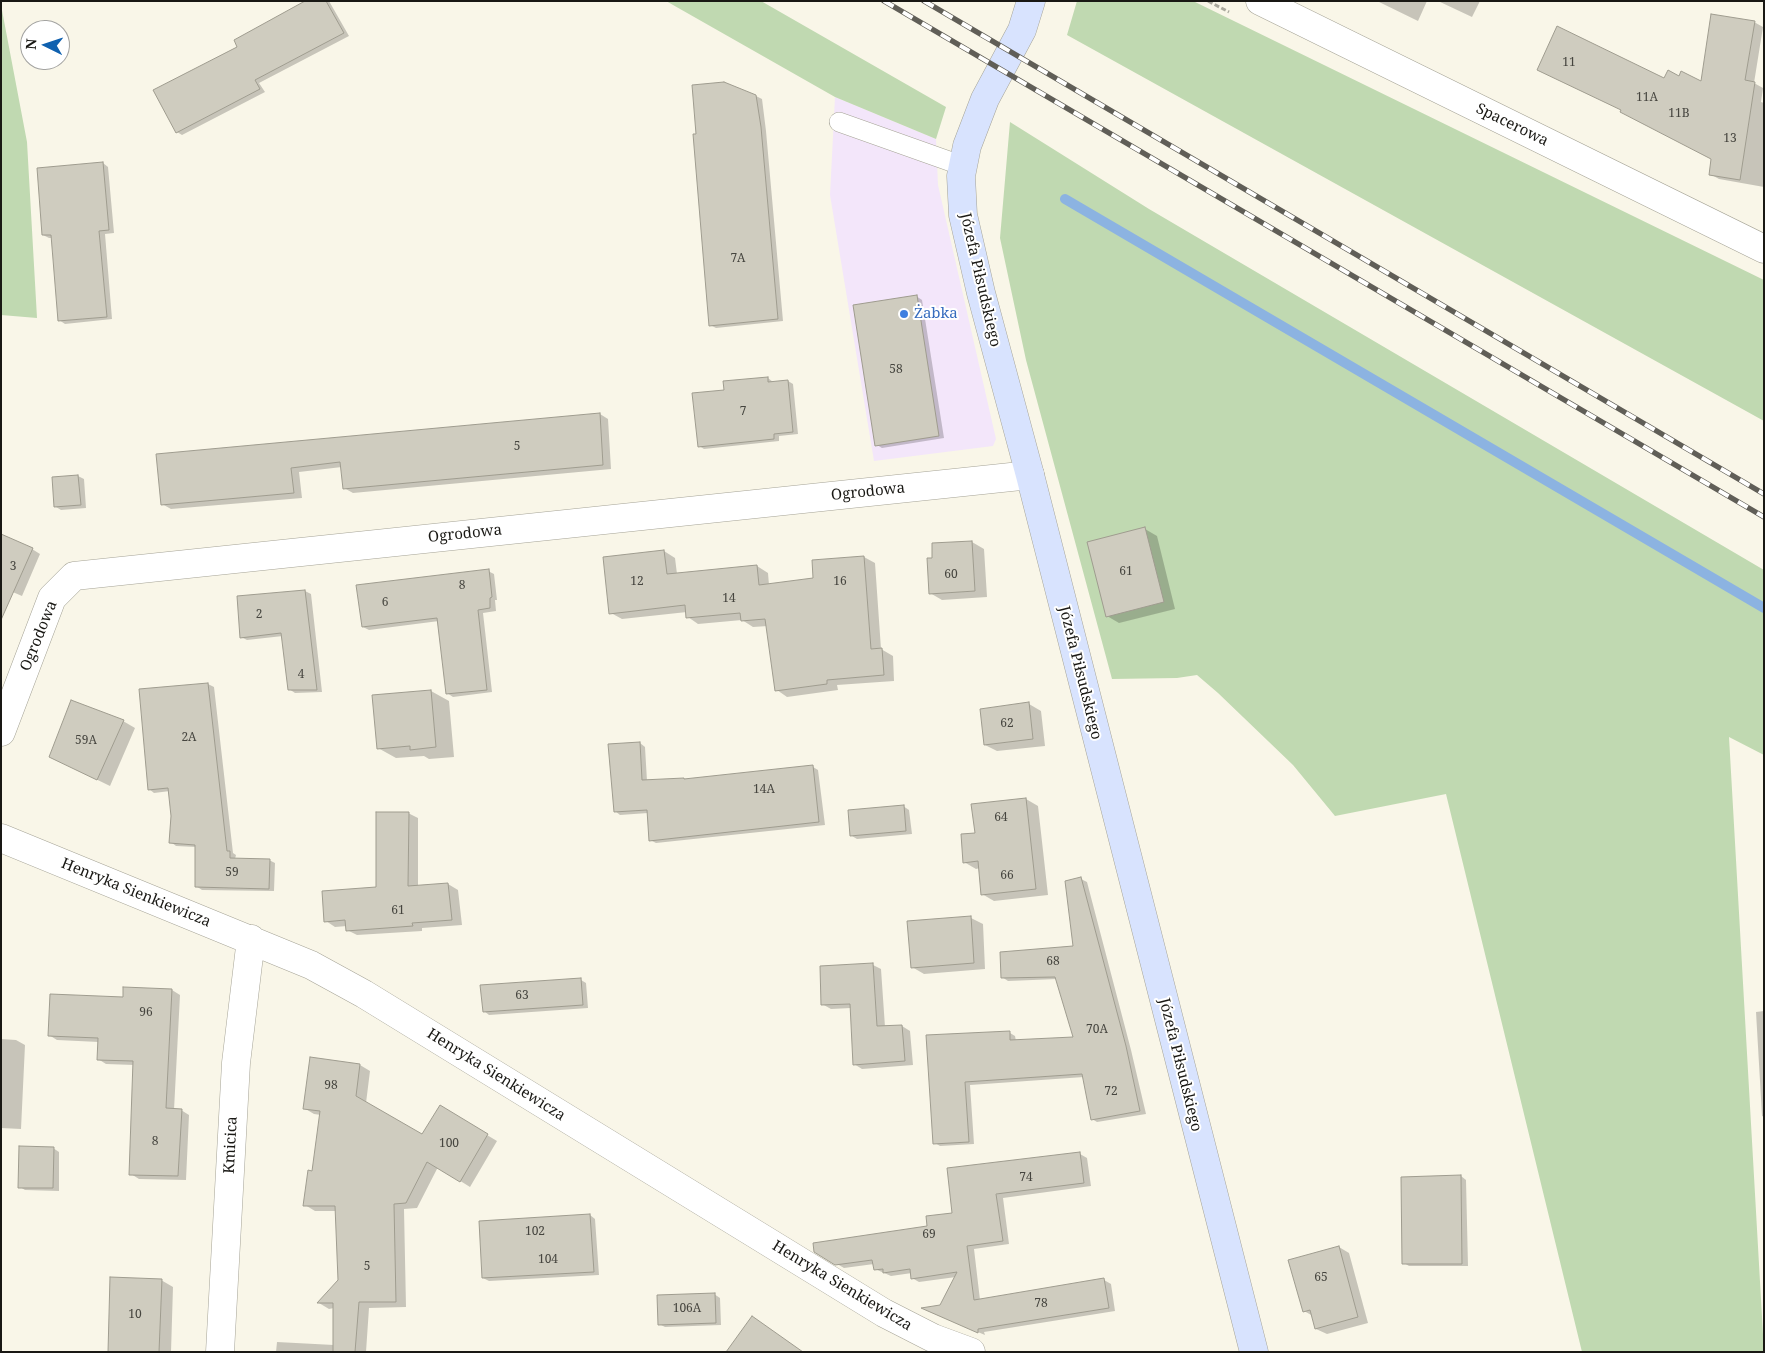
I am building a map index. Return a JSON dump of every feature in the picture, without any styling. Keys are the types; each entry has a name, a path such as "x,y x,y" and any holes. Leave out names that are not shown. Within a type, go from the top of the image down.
{"street":[{"name":"Józefa Piłsudskiego","path":"1031,1 1022,30 982,107 967,146 961,191 963,215 981,292 1030,476 1254,1352"},
{"name":"Spacerowa","path":"1260,1 1764,249"},
{"name":"Ogrodowa","path":"1,732 52,598 74,576 1030,476"},
{"name":"Henryka Sienkiewicza","path":"1,838 312,965 364,994 884,1314 934,1338 970,1352"},
{"name":"Kmicica","path":"220,1352 236,1063 251,939"}],"lane":[{"path":"839,122 963,166"}],"shaded area":[{"path":"835,97 936,139 938,185 996,439 993,446 874,461 830,195"}],"green space":[{"path":"666,1 761,1 946,107 936,139 835,97"},
{"path":"1077,1 1193,1 1764,280 1764,421 1067,35"},
{"path":"1,5 27,142 37,318 1,315"},
{"path":"1010,122 1149,209 1764,570 1764,755 1729,737 1764,1352 1582,1352 1446,794 1335,816 1293,765 1197,675 1177,678 1112,679 1026,360 1000,238"}],"building":[{"path":"305,1 326,1 344,33 255,80 260,89 176,133 153,90 237,47 234,40"},
{"path":"1711,14 1755,21 1745,80 1755,82 1740,180 1709,175 1711,159 1620,112 1621,110 1537,70 1557,26 1664,78 1668,70 1679,76 1681,71 1701,81"},
{"path":"724,82 756,95 761,127 778,319 709,326 693,134 696,134 692,85"},
{"path":"103,162 109,230 99,231 107,317 58,321 51,235 42,235 37,168"},
{"path":"917,295 939,436 875,446 853,305"},
{"path":"768,377 768,382 788,380 793,432 774,434 774,439 698,447 692,393 724,390 723,381"},
{"path":"600,413 603,465 343,489 340,462 291,468 294,493 161,505 156,454"},
{"path":"78,475 81,505 54,507 52,477"},
{"path":"1145,527 1164,602 1106,617 1087,542"},
{"path":"1,534 33,548 1,620"},
{"path":"972,541 975,591 929,594 927,558 932,558 932,543"},
{"path":"664,550 667,574 757,565 759,585 813,578 812,560 864,556 871,649 882,648 884,675 827,680 827,684 775,691 765,619 741,621 740,613 686,618 685,605 609,614 603,557"},
{"path":"489,569 492,597 490,598 490,608 478,610 487,690 446,694 437,618 362,627 356,585"},
{"path":"305,590 317,690 288,690 281,633 240,638 237,596"},
{"path":"208,683 227,851 230,851 230,858 270,859 269,889 195,887 195,845 169,843 171,816 168,788 148,790 139,689"},
{"path":"431,690 436,747 410,750 410,746 377,749 372,695"},
{"path":"71,700 124,720 97,780 49,757"},
{"path":"1029,702 1033,739 984,745 980,709"},
{"path":"640,742 642,780 684,779 813,765 819,822 649,841 647,810 614,812 608,744"},
{"path":"1026,798 1036,889 981,895 978,861 963,863 961,834 975,833 971,804"},
{"path":"904,805 906,831 850,836 848,810"},
{"path":"376,812 409,812 408,886 448,883 452,920 412,923 413,926 346,931 345,920 324,922 322,891 376,887"},
{"path":"1081,877 1126,1046 1140,1111 1091,1120 1082,1074 965,1082 969,1142 933,1144 926,1035 1010,1031 1010,1040 1073,1037 1055,977 1001,978 1000,952 1073,946 1065,881"},
{"path":"971,916 974,963 911,968 907,921"},
{"path":"873,963 877,1026 902,1025 905,1061 853,1065 850,1004 821,1005 820,966"},
{"path":"581,978 583,1005 483,1012 480,985"},
{"path":"123,987 172,989 166,1108 182,1109 178,1176 129,1175 133,1061 97,1060 98,1038 48,1036 50,994 123,997"},
{"path":"310,1057 360,1064 356,1096 422,1134 440,1105 488,1134 460,1182 427,1162 406,1203 394,1204 396,1302 359,1302 355,1352 333,1352 333,1303 317,1303 338,1280 335,1206 303,1206 308,1170 312,1171 320,1111 303,1109"},
{"path":"19,1146 54,1147 53,1188 18,1188"},
{"path":"1080,1152 1084,1183 996,1194 1003,1241 967,1246 974,1300 1104,1278 1109,1308 978,1329 978,1333 921,1308 940,1305 957,1272 911,1279 910,1269 883,1273 883,1269 874,1270 872,1260 835,1265 814,1252 813,1243 927,1226 926,1216 952,1213 947,1168"},
{"path":"1461,1175 1462,1264 1402,1264 1401,1177"},
{"path":"590,1214 594,1272 482,1278 479,1221"},
{"path":"1339,1246 1358,1317 1315,1329 1310,1310 1303,1312 1288,1260"},
{"path":"110,1277 162,1279 159,1352 108,1352"},
{"path":"715,1293 716,1323 658,1325 657,1295"},
{"path":"752,1316 803,1352 726,1352"}],"waterway":[{"path":"1065,199 1764,608"}],"railway":[{"path":"884,1 1764,517"},
{"path":"924,1 1764,494"}],"place":[{"name":"Żabka","path":"904,314"}]}
